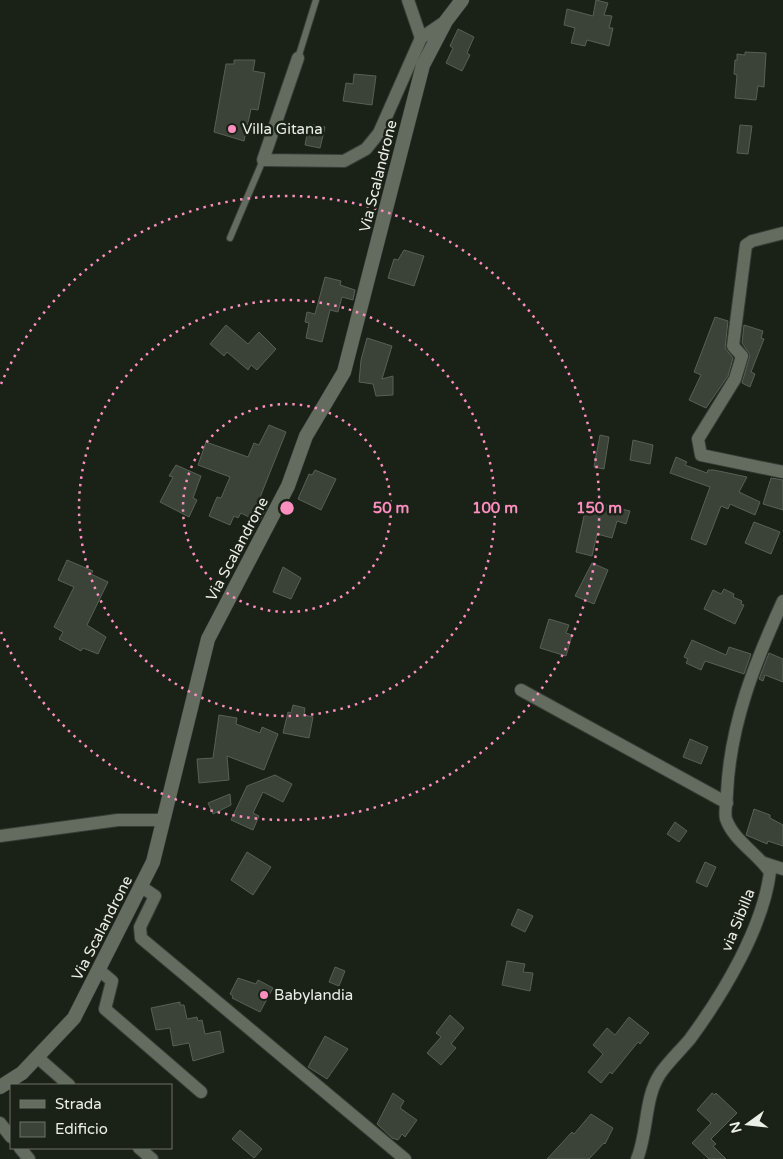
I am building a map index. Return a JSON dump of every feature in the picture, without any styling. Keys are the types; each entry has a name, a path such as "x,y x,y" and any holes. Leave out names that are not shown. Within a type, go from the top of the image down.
{"street":[{"path":"408,0 420,38"},
{"name":"Via Scalandrone","path":"0,1087 22,1073 74,1018 153,862 208,639 288,486 306,436 344,372 423,65 446,21 462,0"},
{"path":"298,58 263,160 344,161 366,149 379,133 420,38 446,21"},
{"path":"783,233 752,241 746,245 732,346 742,356 735,379 698,439 702,455 783,472"},
{"path":"783,601 755,662 744,694 728,774 726,803 726,818 737,838 764,864 783,869"},
{"path":"521,690 726,803"},
{"path":"0,836 118,820 163,820"},
{"name":"via Sibilla","path":"637,1159 642,1149 652,1093 659,1075 690,1039 734,969 760,915 767,894 770,872 764,864"},
{"path":"140,886 155,896 140,927 141,938 405,1159"},
{"path":"98,970 112,981 105,1009 201,1092"},
{"path":"37,1057 68,1084"},
{"path":"0,1123 10,1136"},
{"path":"21,1149 29,1159"},
{"path":"141,1149 152,1159"}],"lane":[{"path":"298,58 316,0"},
{"path":"230,238 263,160"}],"building":[{"path":"596,0 608,3 604,15 612,16 609,28 613,28 609,46 587,40 585,46 571,43 575,28 564,25 567,9 593,16"},
{"path":"458,29 474,37 467,53 470,55 462,71 446,63 453,48 450,46"},
{"path":"745,52 766,53 764,87 758,86 756,100 735,98 737,75 734,74 735,60 737,60 737,54 745,55"},
{"path":"234,60 255,60 253,71 265,73 258,110 251,109 244,141 214,132 226,64 234,64"},
{"path":"354,74 376,76 372,105 343,101 346,83 353,84"},
{"path":"309,124 325,127 320,148 305,145"},
{"path":"740,125 752,126 748,154 737,153"},
{"path":"404,250 424,256 414,286 388,278 394,259 398,260"},
{"path":"325,277 341,281 340,285 355,290 353,300 342,297 338,312 330,310 322,342 306,338 309,323 305,322 307,312 315,314"},
{"path":"715,317 728,321 725,348 733,358 728,376 706,408 689,400 701,375 694,372"},
{"path":"226,325 248,344 259,332 276,349 257,370 251,365 248,370 227,352 224,356 210,344"},
{"path":"744,325 763,331 761,338 764,339 751,372 755,374 750,387 742,383 750,355 742,343"},
{"path":"367,338 392,346 382,379 393,376 393,395 376,396 373,384 359,382 361,360"},
{"path":"269,425 286,432 259,500 268,505 259,522 241,513 238,518 234,516 230,525 209,516 217,497 221,498 230,477 198,465 206,442 248,457 254,443 259,445"},
{"path":"600,435 609,437 604,469 594,467"},
{"path":"633,440 653,445 650,464 630,460"},
{"path":"676,457 687,462 685,465 707,473 708,470 714,470 747,477 739,492 760,502 755,515 730,504 728,509 721,506 706,545 691,539 710,487 670,473"},
{"path":"176,465 201,476 193,498 197,500 189,517 160,502 173,477 169,476"},
{"path":"315,470 336,479 321,510 298,499 309,474 312,475"},
{"path":"771,478 783,480 783,510 763,504"},
{"path":"602,504 630,511 626,524 617,521 612,538 597,534 592,556 576,552 586,507 600,509"},
{"path":"754,522 780,532 771,554 745,543"},
{"path":"67,560 93,571 91,574 108,582 87,625 106,637 98,654 83,648 81,651 59,639 63,632 54,627 74,587 58,580"},
{"path":"592,563 608,570 594,604 575,596"},
{"path":"283,567 301,578 291,599 273,592"},
{"path":"724,589 734,594 733,597 742,601 741,604 744,605 735,624 704,609 713,590 721,594"},
{"path":"549,619 569,625 566,633 572,635 566,656 540,648"},
{"path":"692,640 726,655 729,647 751,654 744,674 705,661 701,670 686,663 688,659 684,657"},
{"path":"769,653 783,659 783,682 765,675 763,681 759,679"},
{"path":"293,705 305,708 304,715 313,717 309,738 283,733 288,712 291,713"},
{"path":"219,715 237,718 236,724 260,733 262,727 278,734 264,770 227,756 229,780 199,783 197,759 213,758"},
{"path":"690,739 708,747 701,764 683,757"},
{"path":"275,775 292,784 283,802 263,792 253,813 259,816 253,830 231,820 247,786"},
{"path":"230,794 231,805 213,814 208,803"},
{"path":"754,809 770,815 770,818 783,825 783,846 768,841 767,844 746,835"},
{"path":"675,822 687,831 679,842 667,834"},
{"path":"247,852 271,867 253,895 231,880"},
{"path":"705,862 716,867 707,887 696,882"},
{"path":"518,909 533,916 525,932 511,925"},
{"path":"507,961 525,964 523,972 533,973 530,991 502,985"},
{"path":"335,967 345,971 339,986 329,982"},
{"path":"238,978 256,984 258,980 273,988 260,1012 232,998 233,996 230,994"},
{"path":"180,1002 180,1005 184,1005 187,1019 197,1017 198,1021 202,1020 205,1034 220,1031 224,1052 193,1061 189,1043 173,1046 170,1028 156,1030 151,1008"},
{"path":"450,1015 464,1028 451,1044 456,1048 441,1065 427,1053 441,1037 436,1033"},
{"path":"629,1017 649,1033 640,1044 638,1042 612,1074 610,1072 601,1083 588,1072 603,1054 593,1045 607,1028 615,1035"},
{"path":"325,1036 348,1049 327,1079 308,1067"},
{"path":"393,1093 404,1101 400,1108 417,1120 405,1137 402,1134 398,1140 392,1138 377,1124"},
{"path":"712,1093 715,1095 716,1093 737,1113 711,1139 716,1144 713,1146 726,1159 709,1159 692,1143 711,1123 697,1110"},
{"path":"591,1114 613,1128 605,1144 589,1159 547,1159 572,1132 574,1134"},
{"path":"240,1130 262,1149 254,1158 232,1139"}],"place":[{"name":"Villa Gitana","path":"232,129"},
{"name":"Babylandia","path":"264,995"}]}
